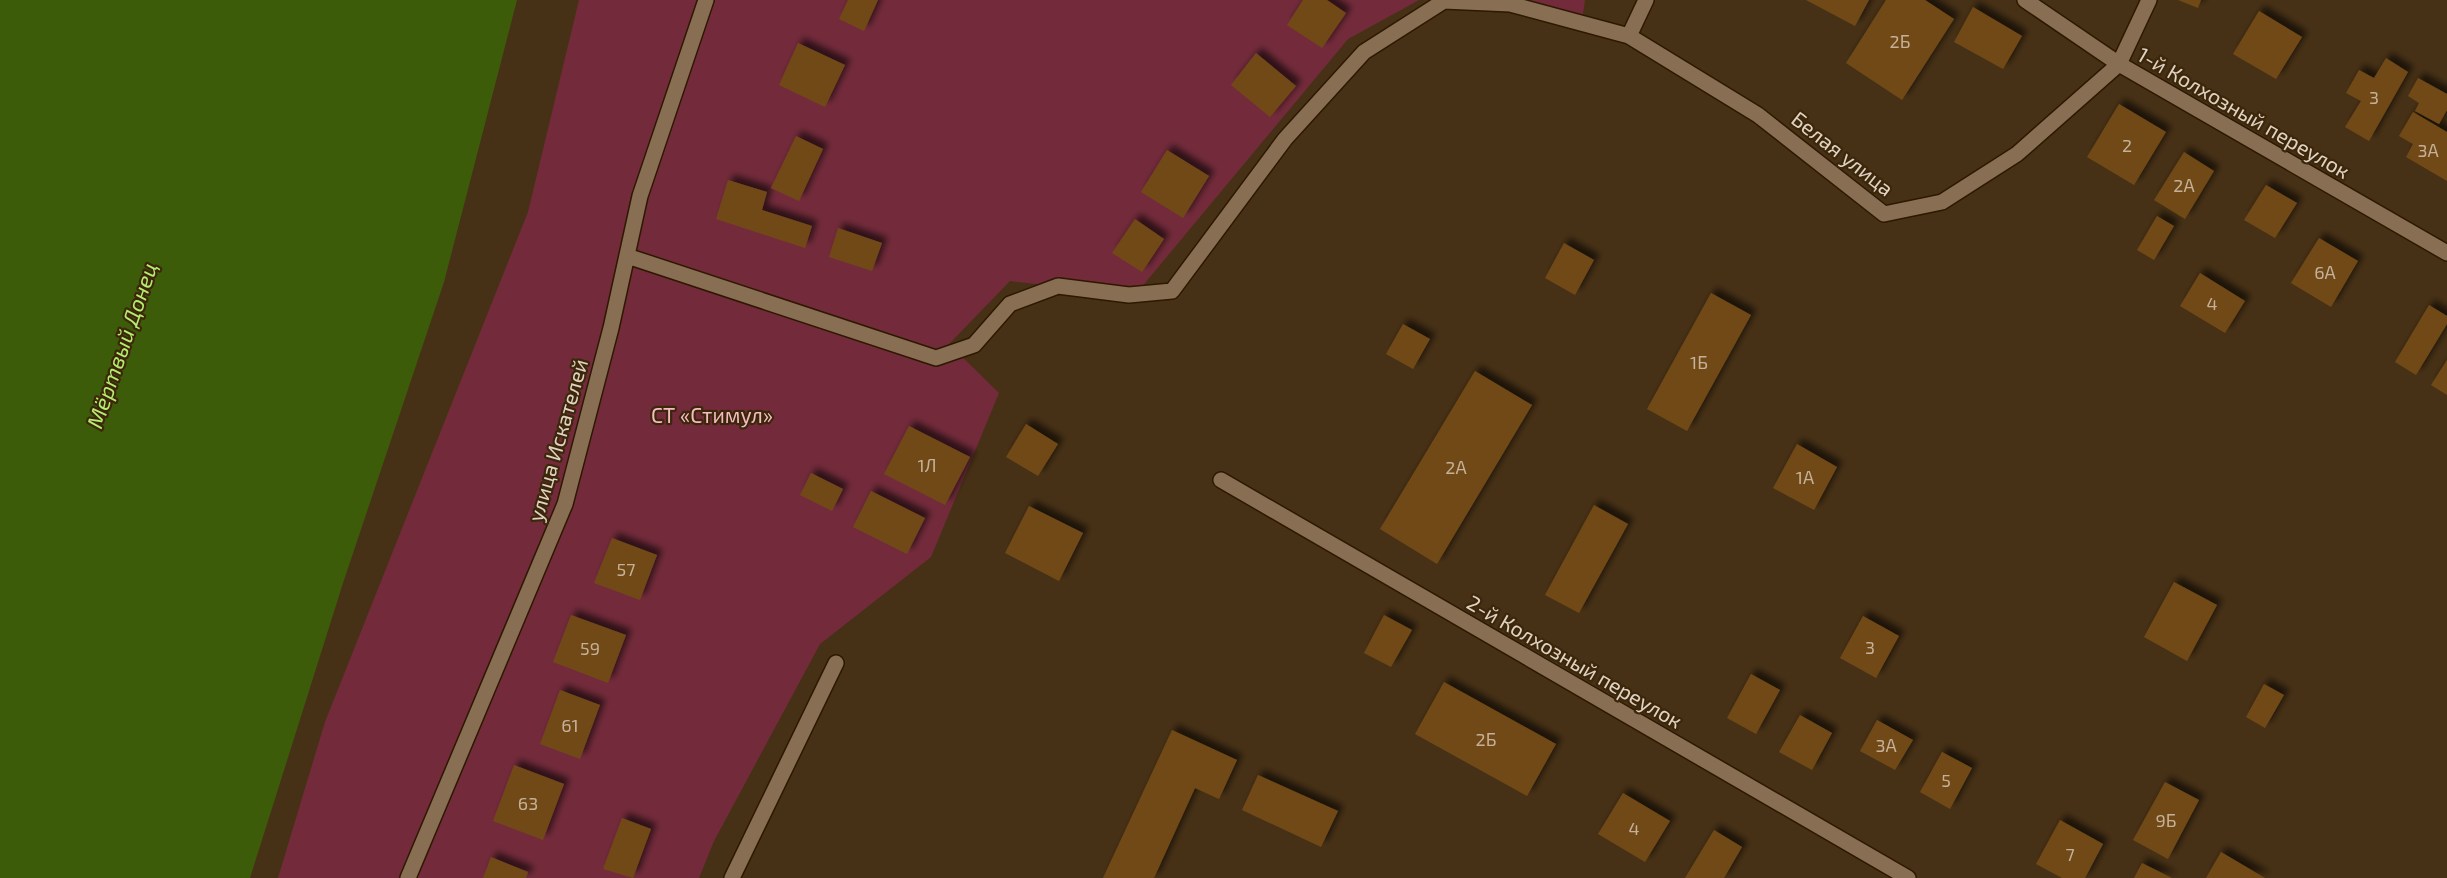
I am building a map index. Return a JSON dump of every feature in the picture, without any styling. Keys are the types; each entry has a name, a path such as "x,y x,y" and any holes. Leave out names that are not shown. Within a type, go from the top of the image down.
{"street":[{"name":"улица Искателей","path":"408,878 565,504 640,196 706,0"},
{"path":"627,256 936,358 974,345 1010,304 1058,286 1129,295 1172,291 1285,139 1364,52 1444,1 1510,4 1629,36 1646,0"},
{"name":"1-й Колхозный переулок","path":"2025,0 2120,64 2447,253"},
{"path":"2120,64 2149,0"},
{"name":"Белая улица","path":"1629,36 1758,114 1884,214 1942,202 2017,154 2120,64"},
{"name":"2-й Колхозный переулок","path":"1221,480 1908,878"},
{"path":"732,878 836,663"}],"green space":[{"name":"СТ «Стимул»","path":"579,0 1419,0 1348,39 1135,295 1010,281 949,344 999,393 931,557 820,644 714,841 699,878 278,878 325,722 528,212"},
{"path":"1456,0 1585,0 1581,27"}],"water":[{"name":"Мёртвый Донец","path":"0,0 517,0 444,282 343,583 250,878 0,878"}],"building":[{"path":"848,0 878,0 864,31 839,19"},
{"path":"1303,0 1327,0 1346,13 1322,48 1287,25"},
{"path":"1806,0 1869,0 1855,26"},
{"path":"1886,0 1925,0 1954,19 1902,100 1846,63"},
{"path":"2178,0 2201,0 2198,8"},
{"path":"1973,7 2022,36 2003,69 1954,42"},
{"path":"2259,11 2302,37 2276,79 2233,54"},
{"path":"798,43 845,65 825,107 779,85"},
{"path":"1256,53 1296,86 1270,117 1231,85"},
{"path":"2386,58 2408,72 2369,141 2345,127 2361,101 2346,93 2359,70 2374,78"},
{"path":"2418,78 2447,94 2447,110 2439,124 2415,111 2419,103 2408,96"},
{"path":"2119,104 2166,132 2134,185 2087,157"},
{"path":"2413,112 2447,132 2447,181 2406,157 2413,144 2399,136"},
{"path":"796,136 823,149 799,201 771,188"},
{"path":"1167,150 1209,176 1183,218 1141,192"},
{"path":"2184,152 2214,171 2185,219 2154,200"},
{"path":"728,180 767,192 762,210 812,226 805,248 716,219"},
{"path":"2266,185 2297,203 2275,238 2244,220"},
{"path":"2157,216 2174,226 2154,260 2137,250"},
{"path":"1135,219 1164,239 1142,272 1112,253"},
{"path":"838,228 882,243 872,271 829,257"},
{"path":"2319,238 2358,261 2331,307 2291,283"},
{"path":"1564,243 1594,260 1575,295 1545,278"},
{"path":"2200,273 2245,301 2225,333 2180,306"},
{"path":"1711,293 1751,315 1687,431 1647,409"},
{"path":"2429,305 2447,316 2447,324 2416,375 2395,362"},
{"path":"1403,324 1430,339 1413,369 1386,354"},
{"path":"2447,360 2447,395 2431,385"},
{"path":"1475,371 1532,405 1437,564 1380,529"},
{"path":"1026,424 1058,444 1038,476 1006,457"},
{"path":"909,426 970,457 945,505 884,474"},
{"path":"1797,444 1837,467 1814,510 1773,488"},
{"path":"811,473 843,489 832,511 800,495"},
{"path":"871,491 925,518 907,554 853,527"},
{"path":"1594,505 1628,524 1579,613 1545,595"},
{"path":"1029,506 1083,533 1059,581 1005,553"},
{"path":"612,538 657,555 640,600 594,583"},
{"path":"2174,582 2217,605 2187,661 2144,637"},
{"path":"571,615 626,635 608,683 553,662"},
{"path":"1384,615 1412,630 1391,667 1364,653"},
{"path":"1863,616 1899,636 1876,678 1840,658"},
{"path":"1751,674 1780,690 1756,734 1727,718"},
{"path":"1444,682 1556,744 1527,796 1415,734"},
{"path":"2264,684 2284,695 2265,728 2246,717"},
{"path":"560,690 600,705 580,759 540,744"},
{"path":"1800,715 1832,733 1812,770 1779,752"},
{"path":"1877,720 1913,740 1895,770 1860,751"},
{"path":"1172,730 1237,760 1219,799 1195,788 1154,878 1103,878"},
{"path":"1942,752 1972,768 1950,809 1920,792"},
{"path":"514,765 564,784 543,840 493,821"},
{"path":"1258,775 1338,811 1321,847 1242,810"},
{"path":"2165,782 2199,800 2168,859 2133,840"},
{"path":"1623,793 1670,821 1645,862 1598,834"},
{"path":"622,818 651,829 633,878 603,869"},
{"path":"2060,820 2103,844 2085,878 2062,878 2036,864"},
{"path":"1714,830 1742,847 1724,878 1685,878"},
{"path":"2221,852 2265,878 2206,878"},
{"path":"491,857 528,872 526,878 483,878"},
{"path":"2142,863 2172,878 2134,878"}]}
